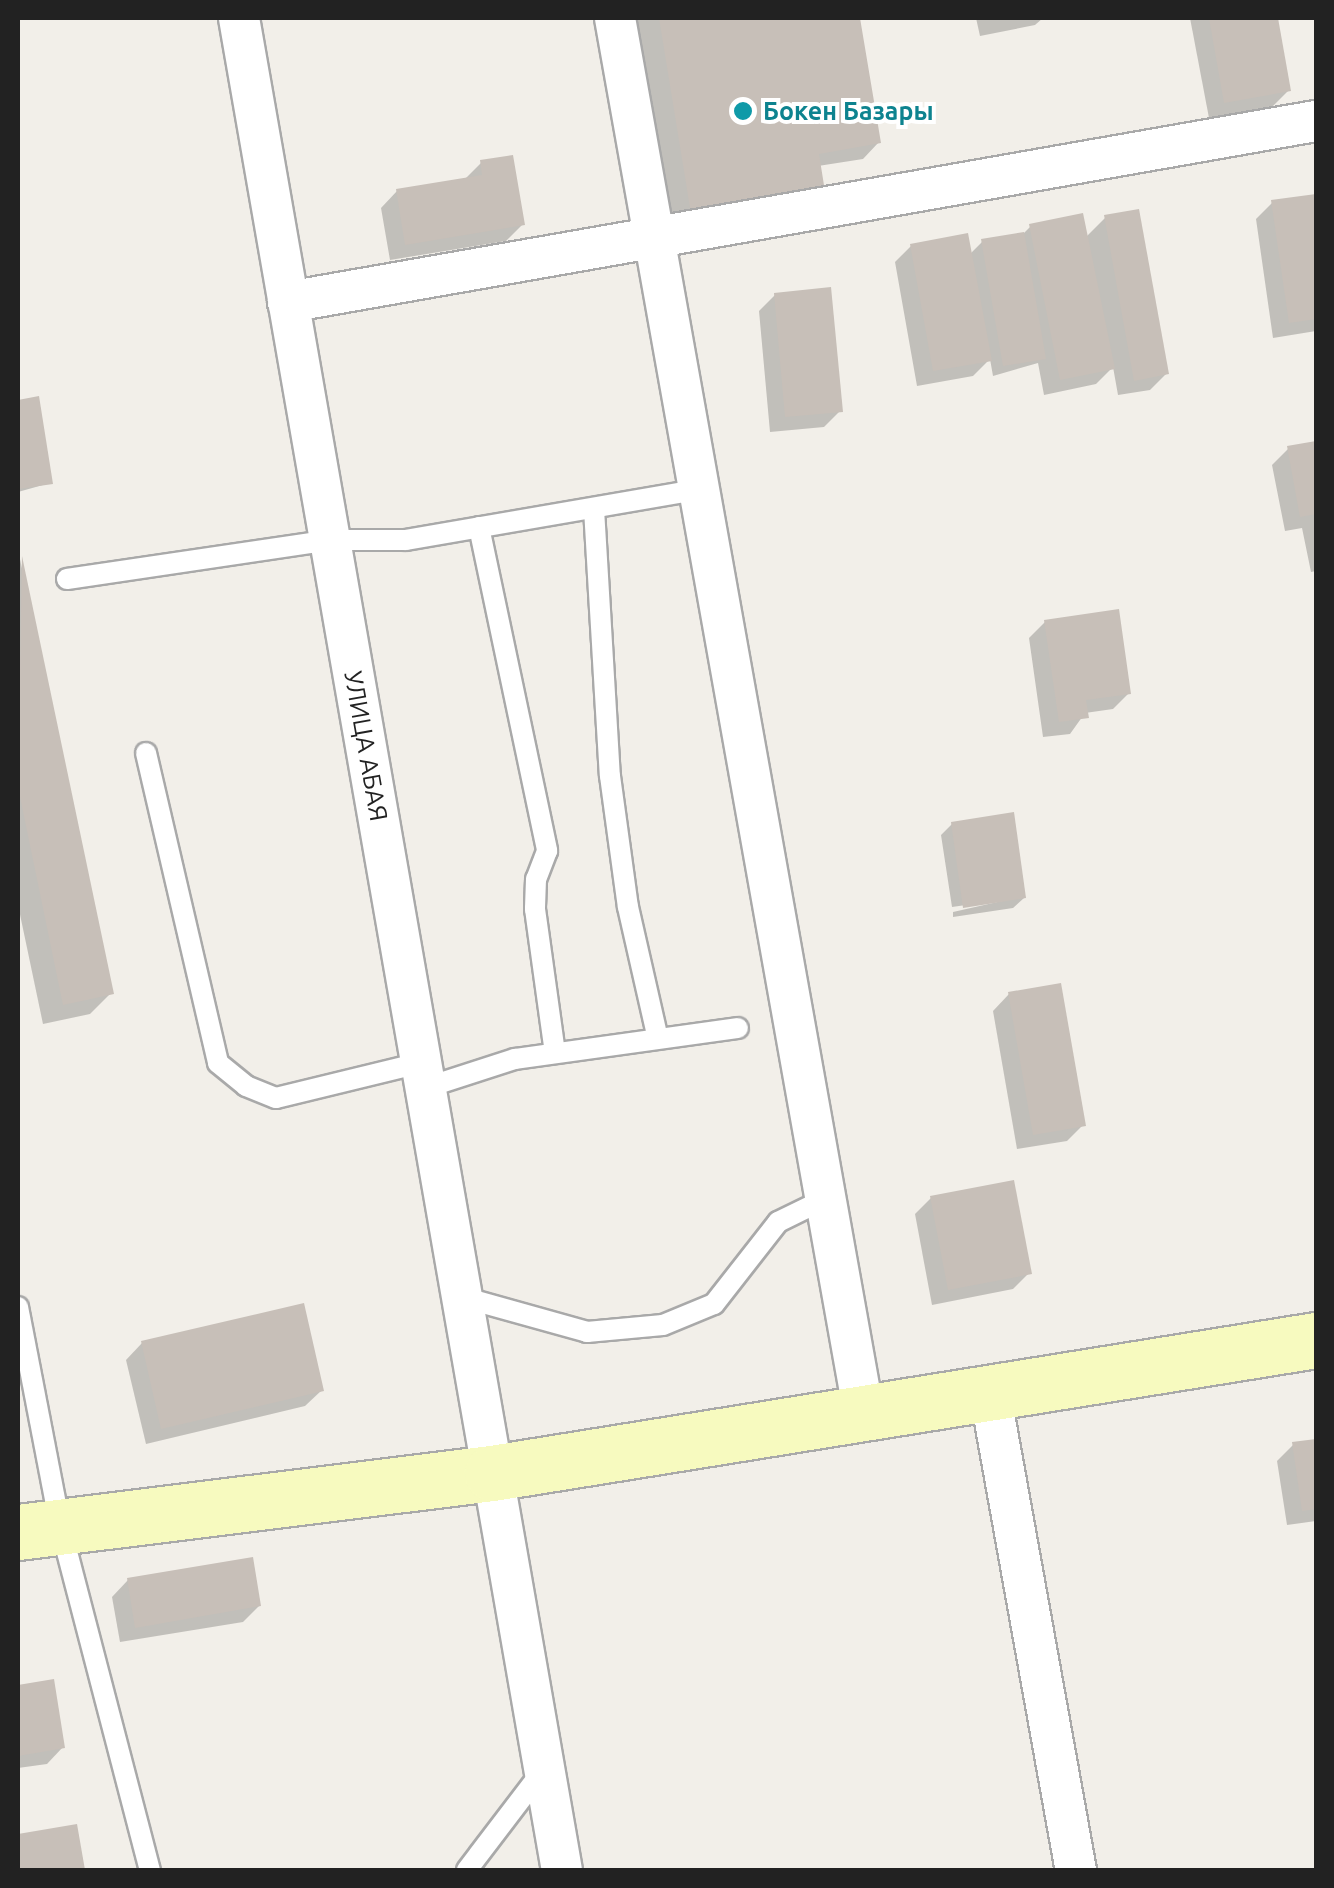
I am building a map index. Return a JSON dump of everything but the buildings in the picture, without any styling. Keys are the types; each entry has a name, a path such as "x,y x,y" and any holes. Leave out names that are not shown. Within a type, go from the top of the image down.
{"street":[{"name":"УЛИЦА АБАЯ","path":"239,18 562,1870"},
{"path":"615,18 862,1408"},
{"path":"288,302 1316,121"},
{"path":"39,1529 492,1474 862,1408 990,1394 1316,1340"},
{"path":"990,1394 1076,1870"}],"lane":[{"path":"66,579 330,540 406,540 700,489"},
{"path":"594,509 610,776 628,907 657,1035"},
{"path":"479,526 547,851 536,879 536,910 555,1053"},
{"path":"146,754 218,1063 246,1086 276,1098 657,1035 738,1028"},
{"path":"462,1297 587,1332 663,1324 714,1304 778,1222 825,1199"},
{"path":"18,1307 39,1529 150,1870"},
{"path":"467,1870 544,1770"}],"place":[{"name":"Бокен Базары","path":"743,111"}]}
